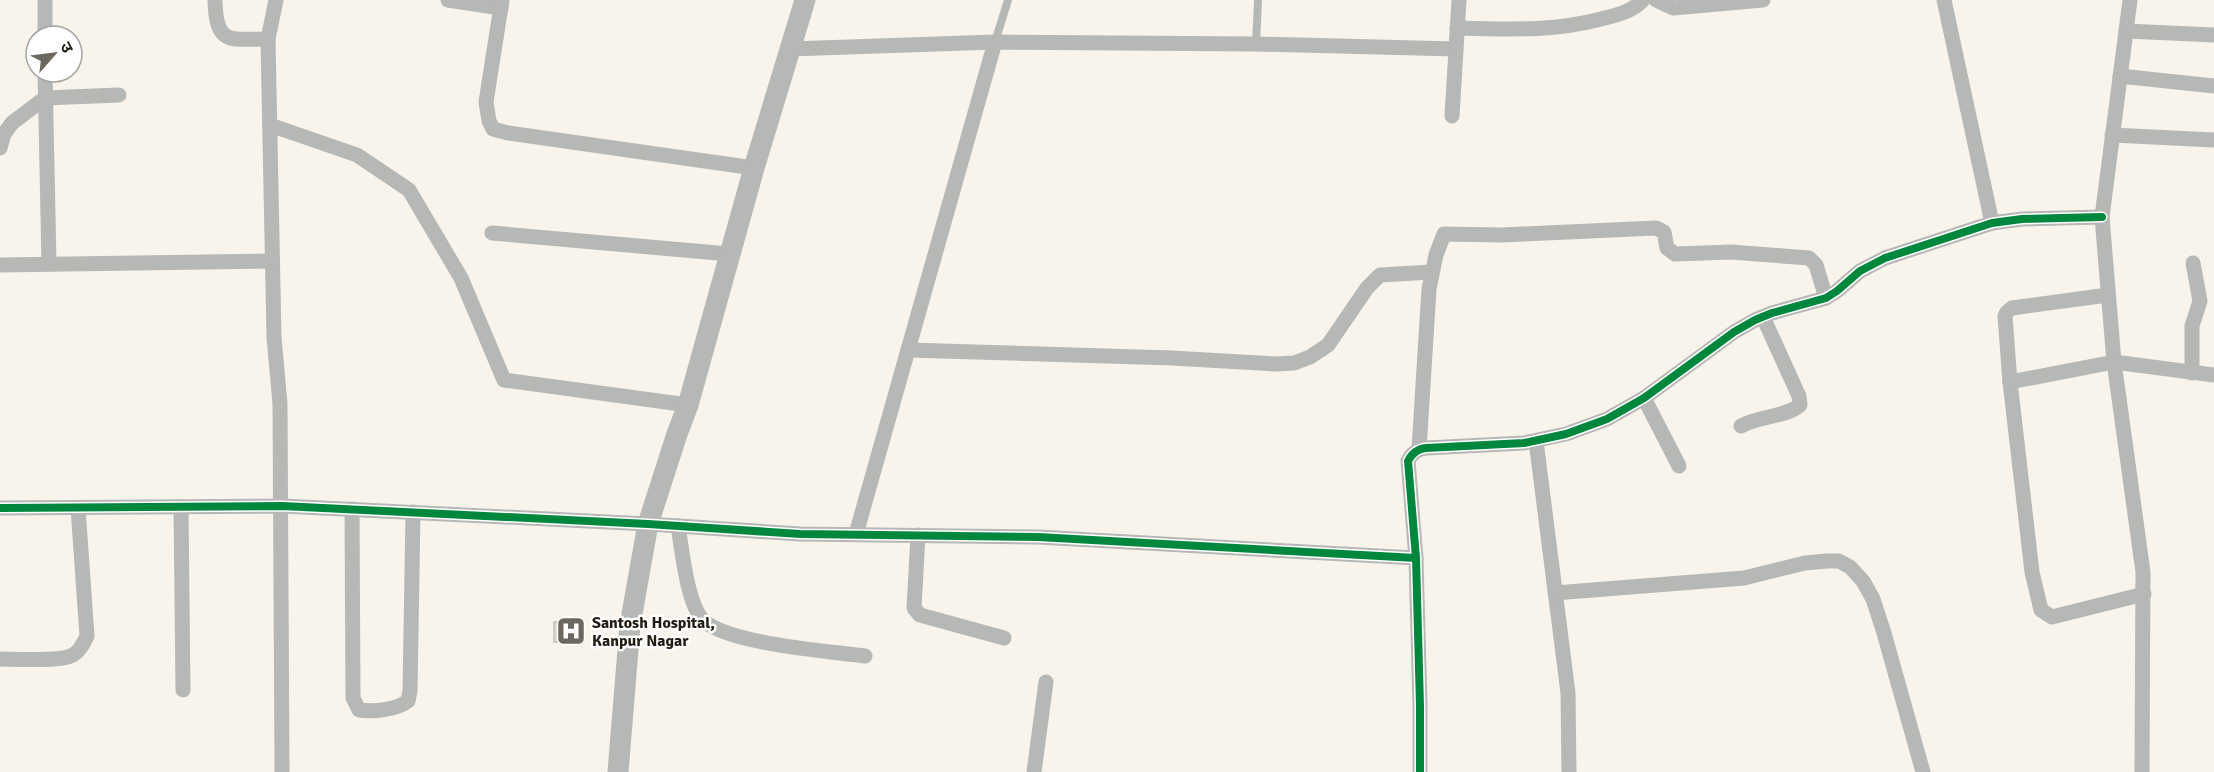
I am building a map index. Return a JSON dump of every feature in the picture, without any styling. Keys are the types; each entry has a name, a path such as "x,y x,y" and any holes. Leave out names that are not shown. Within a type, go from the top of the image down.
{"street":[{"path":"45,0 45,24"},
{"path":"216,0 218,27 224,36 231,39 268,39"},
{"path":"276,0 268,39 274,337 280,404 282,506 282,772"},
{"path":"448,0 502,4 486,102 489,121 493,129 754,168"},
{"path":"618,772 630,625 648,524 688,405 729,254 805,0"},
{"path":"1452,116 1459,0"},
{"path":"1457,28 1568,27 1618,14 1631,9 1643,0"},
{"path":"1656,0 1673,8 1763,0"},
{"path":"1944,0 1992,223"},
{"path":"2130,0 2102,217 2114,363 2143,572 2142,772"},
{"path":"2126,31 2214,35"},
{"path":"790,49 995,42 1256,44 1456,49"},
{"path":"856,534 995,42"},
{"path":"2120,75 2214,86"},
{"path":"45,84 49,264"},
{"path":"0,148 4,134 12,123 45,98 118,95"},
{"path":"270,125 357,155 409,190 461,278 504,380 688,405"},
{"path":"2112,135 2214,140"},
{"path":"1420,772 1416,558 1408,461 1411,455 1419,449 1536,441 1566,434 1607,419 1644,398 1734,332 1763,317 1826,298 1870,264 1992,223 2022,219 2102,217"},
{"path":"1419,449 1429,290 1444,234 1501,236 1656,228 1664,232 1667,248 1675,254 1731,252 1809,258 1816,265 1826,298"},
{"path":"492,233 729,254"},
{"path":"0,265 272,261"},
{"path":"2192,373 2192,326 2207,301 2193,263"},
{"path":"908,350 1294,363 1311,357 1328,345 1367,288 1380,275 1432,272"},
{"path":"2108,295 2012,308 2007,312 2005,322 2010,382 2032,572 2041,610 2052,617 2144,594"},
{"path":"1741,426 1755,420 1792,411 1800,405 1799,396 1763,317"},
{"path":"2010,382 2114,363 2214,375"},
{"path":"1644,398 1679,466"},
{"path":"1536,441 1568,693 1569,772"},
{"path":"0,508 282,506 800,534 1038,537 1416,558"},
{"path":"180,507 183,690"},
{"path":"0,659 61,658 72,656 82,647 87,636 78,508"},
{"path":"352,509 353,698 359,710 367,711 401,706 408,701 413,512"},
{"path":"678,526 690,595 702,619 720,630 741,638 865,656"},
{"path":"918,535 914,608 920,615 1004,638"},
{"path":"1555,593 1744,578 1805,563 1839,561 1850,567 1863,581 1873,599 1923,772"},
{"path":"1034,772 1047,682"}],"lane":[{"path":"995,42 1008,0"},
{"path":"1256,44 1258,0"}],"building":[{"path":"554,622 584,623 583,643 554,642"}],"cycle path":[{"path":"1420,772 1416,558 1408,461 1415,452 1426,448 1524,443 1566,434 1607,419 1644,398 1734,332 1755,320 1826,298 1860,271 1885,258 1992,223 2022,219 2102,217"},
{"path":"0,508 282,506 800,534 1038,537 1416,558"}],"place":[{"name":"Santosh Hospital, Kanpur Nagar","path":"571,631"}]}
